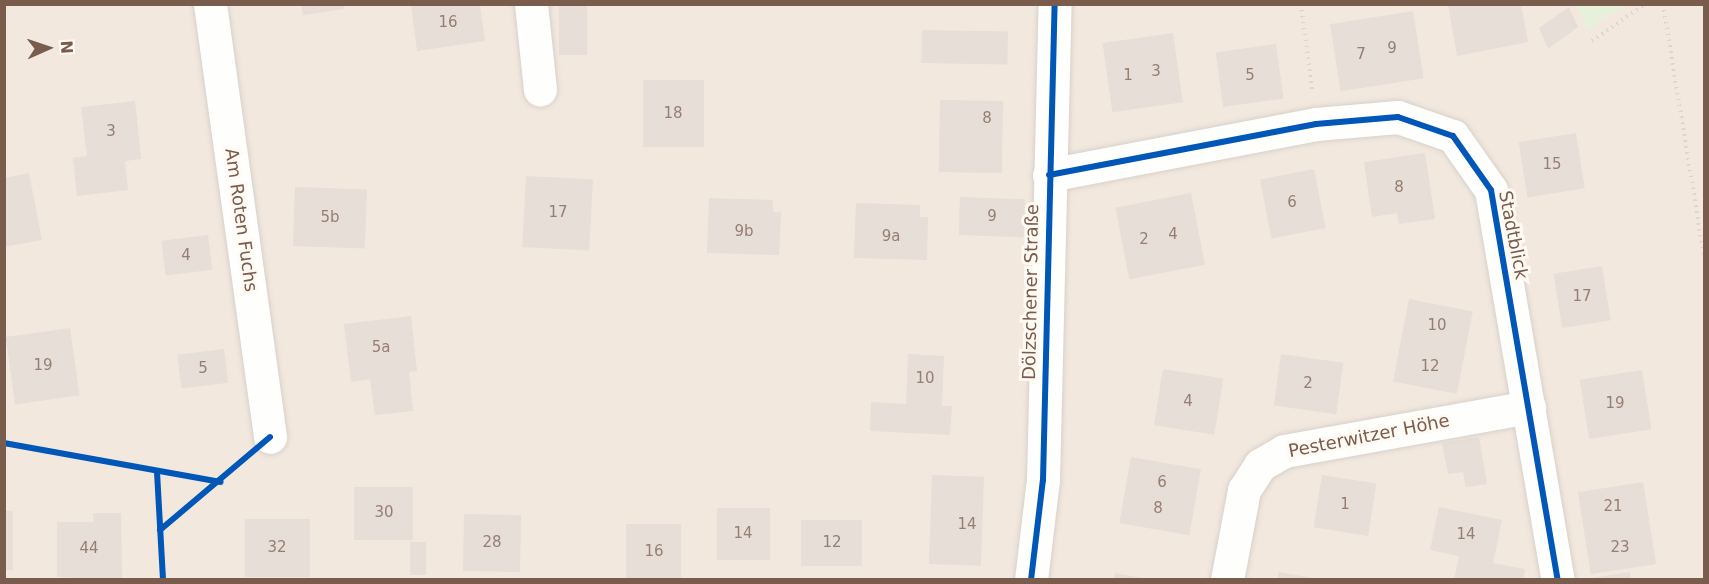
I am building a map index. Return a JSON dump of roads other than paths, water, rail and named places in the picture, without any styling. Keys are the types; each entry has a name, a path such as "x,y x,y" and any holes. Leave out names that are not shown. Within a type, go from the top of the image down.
{"street":[{"name":"Am Roten Fuchs","path":"210,4 270,437"},
{"path":"531,4 540,90"},
{"name":"Dölzschener Straße","path":"1031,579 1043,480 1055,4"},
{"name":"Stadtblick","path":"1049,175 1317,124 1398,117 1453,136 1491,189 1558,579"},
{"name":"Pesterwitzer Höhe","path":"1227,579 1244,490 1260,465 1284,451 1529,407"}]}
